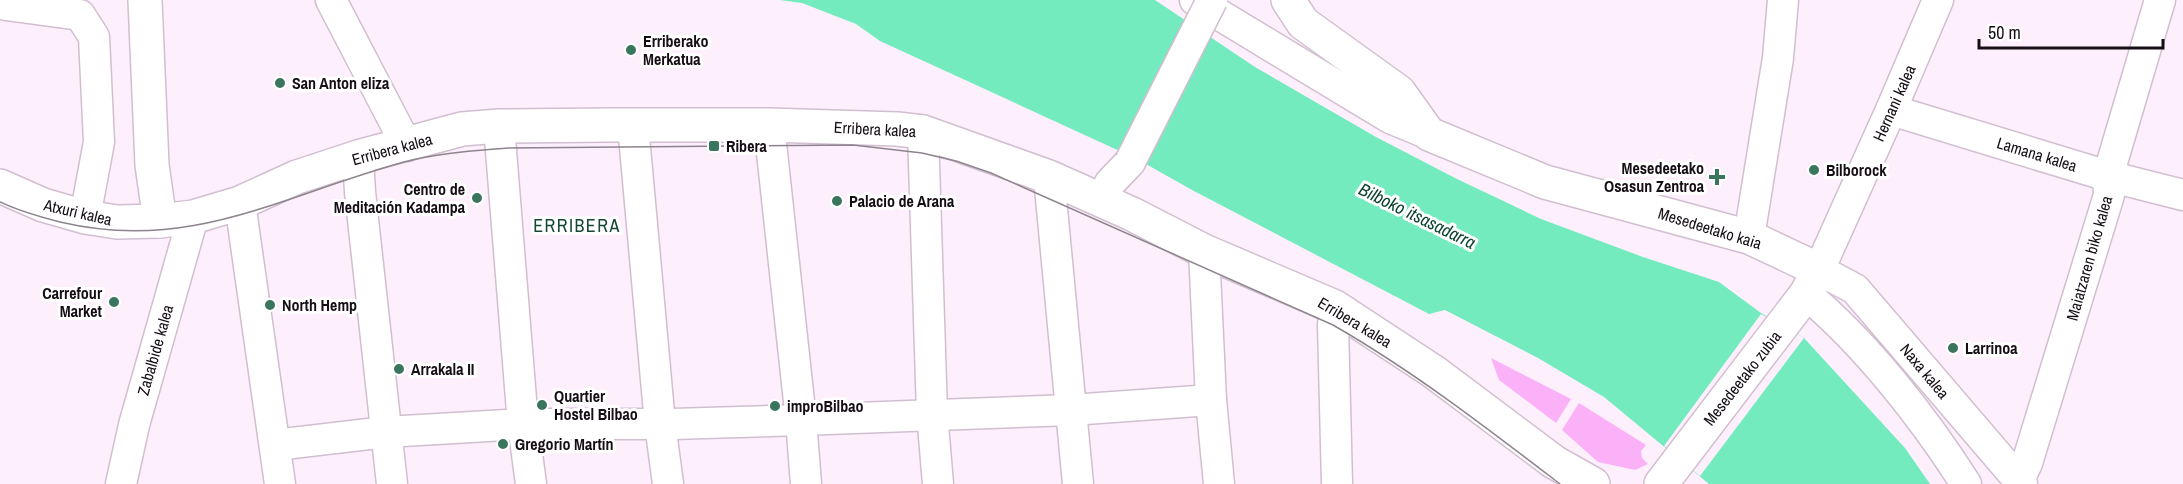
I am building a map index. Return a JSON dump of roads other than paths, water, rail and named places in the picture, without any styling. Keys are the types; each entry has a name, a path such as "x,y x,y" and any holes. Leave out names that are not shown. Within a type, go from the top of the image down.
{"street":[{"path":"144,0 152,165 160,221"},
{"path":"331,0 407,146"},
{"path":"1288,0 1303,22 1399,92 1429,134"},
{"path":"1749,237 1778,58 1784,0"},
{"name":"Hernani kalea","path":"1806,292 1892,110 1938,0"},
{"name":"Maiatzaren biko kalea","path":"2020,482 2109,195 2108,176 2160,0"},
{"path":"0,2 6,5 80,15 94,37 99,142 85,217"},
{"path":"1102,200 1110,183 1130,162 1207,4"},
{"name":"Mesedeetako kaia","path":"1207,4 1390,118 1545,182 1749,237 1806,292"},
{"name":"Lamana kalea","path":"1892,110 2108,176 2183,195"},
{"path":"633,125 660,424 668,484"},
{"path":"769,125 806,484"},
{"name":"Erribera kalea","path":"160,221 193,217 240,203 297,177 358,157 407,146 462,129 499,126 769,125 897,129 922,132 1049,177 1102,200 1204,251 1335,307 1434,372 1559,473 1593,484"},
{"path":"499,126 523,424 531,484"},
{"path":"922,132 932,413 938,484"},
{"path":"358,157 392,484"},
{"path":"1049,177 1078,484"},
{"name":"Atxuri kalea","path":"0,186 43,205 85,217 117,222 160,221"},
{"path":"240,203 280,484"},
{"name":"Zabalbide kalea","path":"121,484 134,424 193,217"},
{"path":"1204,251 1211,400 1219,484"},
{"name":"Naxa kalea","path":"1806,292 1855,289 2020,482"},
{"path":"1806,292 1837,319 1910,404 1966,484"},
{"name":"Mesedeetako zubia","path":"1660,484 1806,292"},
{"path":"1335,307 1333,325 1337,484"},
{"path":"275,445 386,432 523,424 660,424 801,420 932,413 1071,410 1211,400"}],"water":[{"name":"Bilboko itsasadarra","path":"780,0 1155,0 1255,67 1376,137 1457,179 1541,219 1719,282 1761,313 1804,338 1905,448 1930,484 1709,484 1604,397 1538,358 1445,310 1429,314 1137,159 880,41 856,24 802,3"}],"tram line":[{"path":"0,202 60,222 107,230 152,230 195,225 236,216 404,162 469,151 508,148 853,145 922,153 991,173 1333,325 1421,381 1560,484"}],"place":[{"name":"Erriberako Merkatua","path":"631,50"},
{"name":"San Anton eliza","path":"280,83"},
{"name":"Ribera","path":"714,146"},
{"name":"Bilborock","path":"1814,170"},
{"name":"Mesedeetako Osasun Zentroa","path":"1717,177"},
{"name":"Centro de Meditación Kadampa","path":"477,198"},
{"name":"Palacio de Arana","path":"837,201"},
{"name":"Carrefour Market","path":"114,302"},
{"name":"North Hemp","path":"270,305"},
{"name":"Larrinoa","path":"1953,348"},
{"name":"Arrakala II","path":"399,369"},
{"name":"Quartier Hostel Bilbao","path":"542,405"},
{"name":"improBilbao","path":"775,406"},
{"name":"Gregorio Martín","path":"503,444"}],"district":[{"name":"ERRIBERA","path":"577,226"}]}
